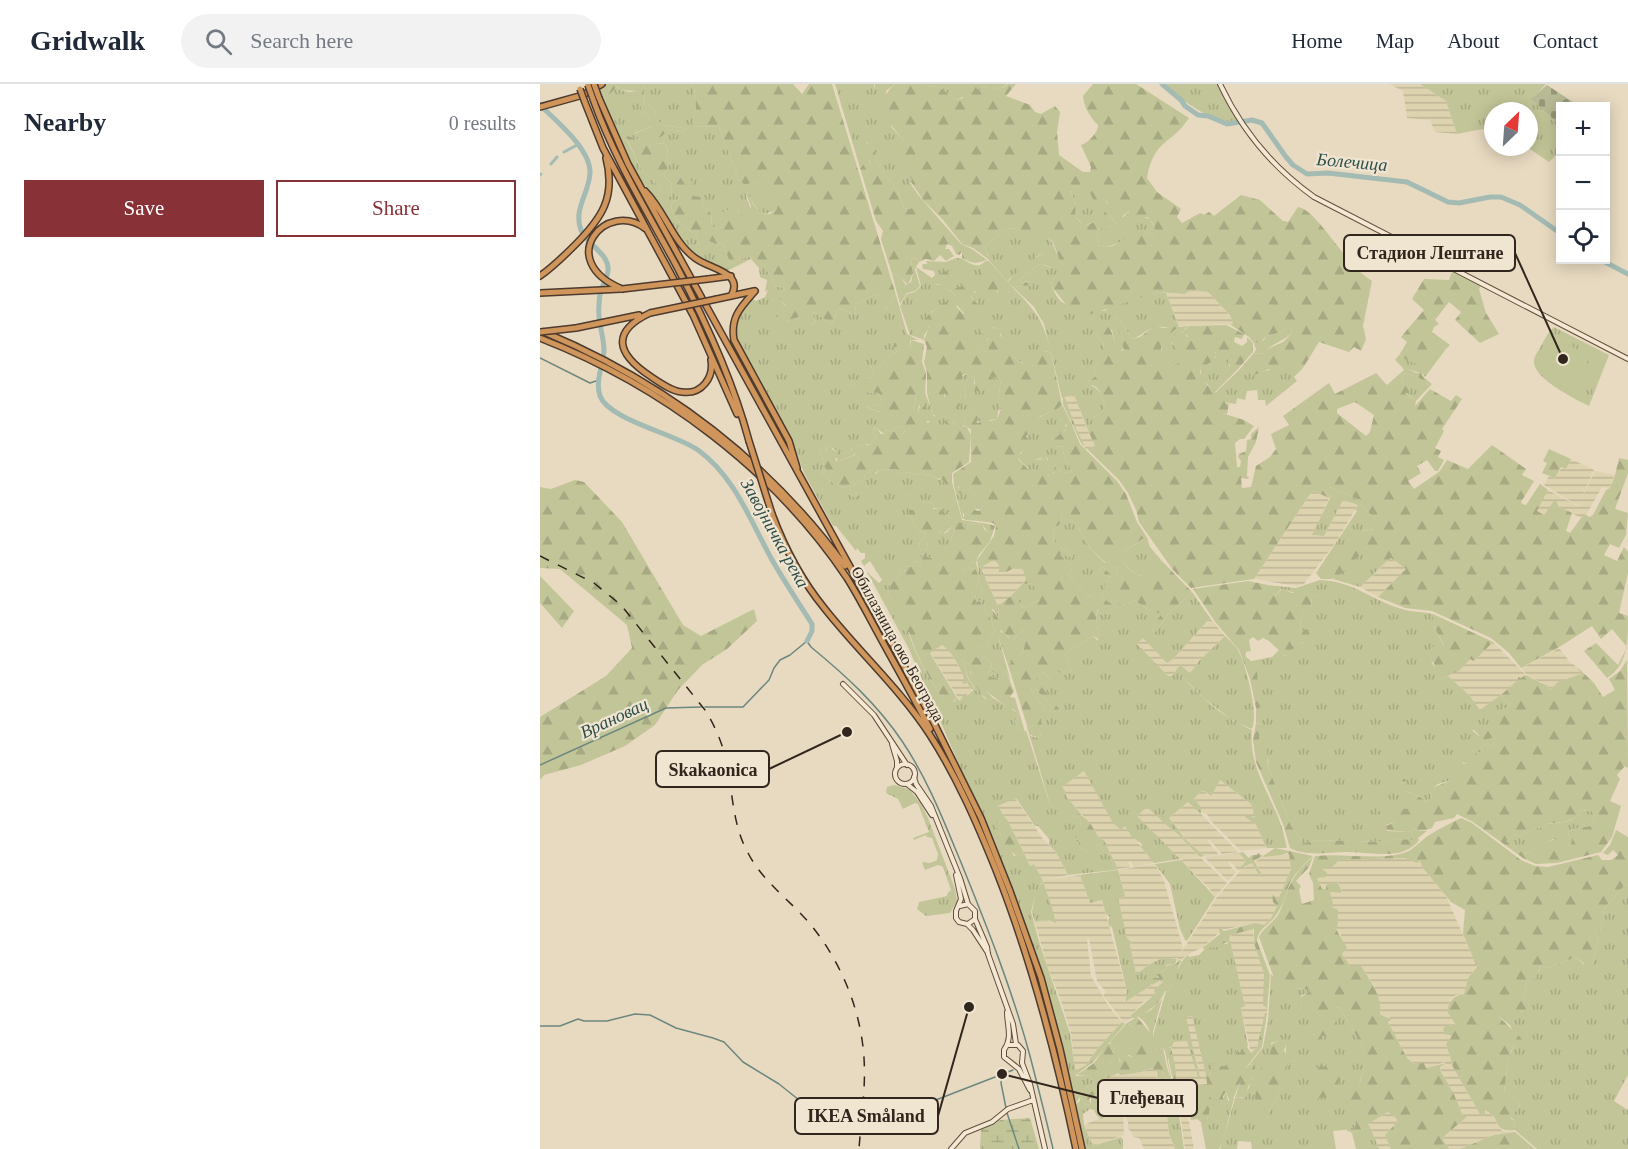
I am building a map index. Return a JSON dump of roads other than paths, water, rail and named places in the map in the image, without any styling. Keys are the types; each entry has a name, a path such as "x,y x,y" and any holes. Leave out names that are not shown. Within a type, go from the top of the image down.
{"highway":[{"path":"588,84 640,186 932,719 991,841 1041,978 1069,1099 1077,1149"},
{"path":"594,84 597,100 619,160 706,324 722,361 747,431 772,514 785,546 806,584 838,625 908,703 954,776 981,831 1019,932 1069,1099"},
{"path":"542,106 584,96 602,84"},
{"path":"540,276 588,232 602,213 609,192 609,170 603,148 579,87"},
{"path":"603,148 652,236 747,431"},
{"path":"640,186 654,201 675,236 688,252 703,264 731,276 734,288 731,296"},
{"path":"622,289 604,280 592,267 589,251 597,232 611,222 626,220 641,225 652,236"},
{"path":"540,293 622,289 731,276"},
{"path":"540,331 586,326 755,291 741,304 735,314 734,340 789,441 798,473"},
{"path":"650,313 636,320 626,331 623,346 627,358 637,368 669,388 684,393 693,392 704,385 710,375 711,363 706,344"},
{"name":"Обилазница око Београда","path":"540,331 596,359 675,408 722,444 768,486 815,536 856,593 954,776"},
{"name":"Обилазница око Београда","path":"540,338 617,365 687,410 750,460 808,519 858,584"},
{"path":"1071,1109 1082,1149"}],"street":[{"path":"1220,84 1239,120 1258,146 1286,175 1324,203 1628,359"},
{"path":"843,684 874,716 907,765 912,768 916,784 931,806 968,904 975,911 976,926 987,947 1012,1024 1016,1044 1023,1051 1022,1065 1030,1084 1045,1149"},
{"path":"892,743 897,761 895,774 897,780 907,784 916,792 934,818"},
{"path":"897,768 907,765"},
{"path":"907,784 914,777"},
{"path":"956,872 961,899 956,918 962,924 975,919"},
{"path":"960,906 968,904"},
{"path":"967,924 978,936 988,954"},
{"path":"1007,1011 1010,1034 1003,1055 1007,1062 1019,1069 1031,1092"},
{"path":"1008,1045 1016,1044"},
{"path":"1012,1064 1022,1058"},
{"path":"951,1149 965,1133 992,1122 1007,1110 1033,1100"}],"waterway":[{"name":"Болечица","path":"1162,84 1198,115 1208,116 1227,124 1252,120 1262,123 1293,165 1307,174 1328,173 1407,182 1448,202 1459,203 1501,197 1520,205 1556,230"},
{"name":"Завојничка река","path":"540,105 579,145 589,164 589,181 580,208 579,222 584,235 608,265 599,301 604,351 599,379 600,396 606,405 616,412 698,450 722,473 732,486 771,558 812,624 812,631 807,641"},
{"path":"564,152 579,144"},
{"path":"551,164 557,157"},
{"name":"Болечица","path":"1609,264 1628,274"},
{"path":"540,358 590,383 599,380"},
{"path":"705,707 743,707 769,680 780,660 807,641 860,691 892,727 911,755 934,799 989,932 1023,1031 1053,1149"},
{"name":"Врановац","path":"540,765 666,708 701,707"},
{"path":"540,1026 560,1026 578,1019 607,1021 635,1014 650,1015 676,1028 724,1042 743,1062 779,1084 799,1100 849,1118 858,1126"},
{"path":"862,1126 874,1124 1013,1070"},
{"path":"1002,1075 1001,1083 1006,1108"},
{"path":"1007,1113 1019,1149"}],"railway":[{"path":"540,556 594,583 621,605 705,710 712,722 724,753 736,819 748,853 761,873 822,939 848,987 859,1022 864,1058 864,1092 859,1149"}],"place":[{"name":"Стадион Лештане","path":"1563,359"},
{"name":"Skakaonica","path":"847,732"},
{"name":"IKEA Småland","path":"969,1007"},
{"name":"Глеђевац","path":"1002,1074"}]}
